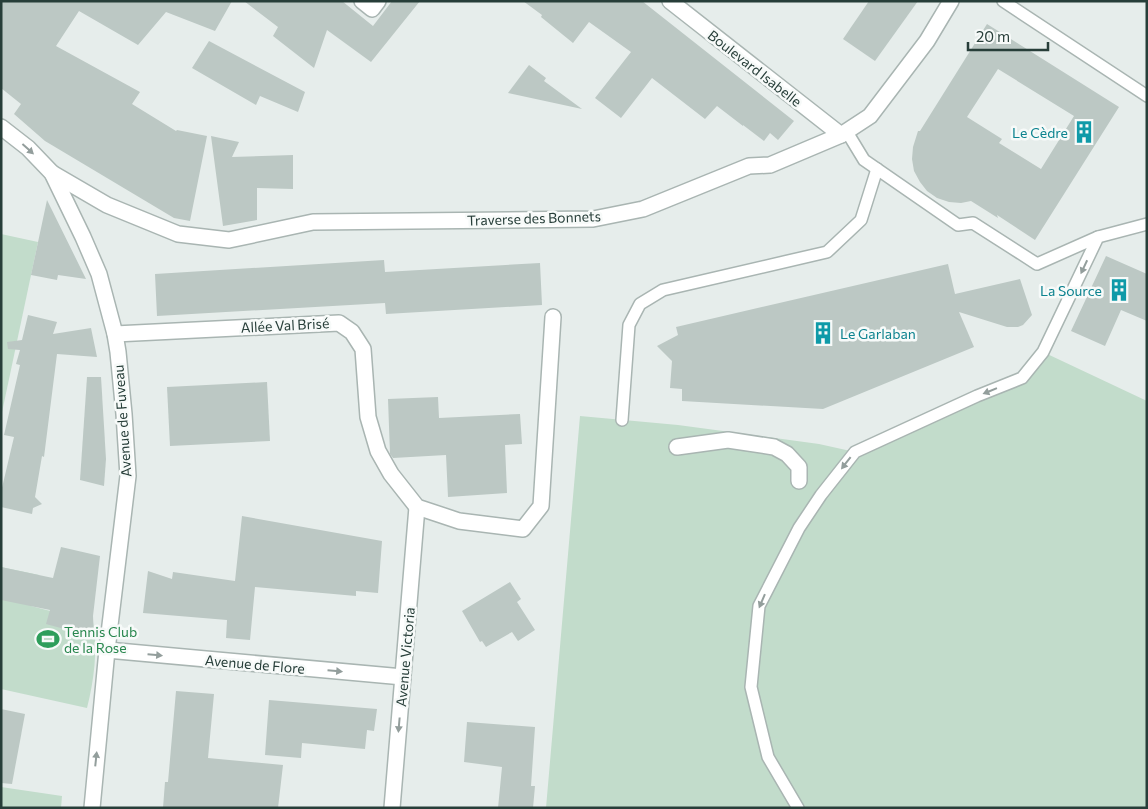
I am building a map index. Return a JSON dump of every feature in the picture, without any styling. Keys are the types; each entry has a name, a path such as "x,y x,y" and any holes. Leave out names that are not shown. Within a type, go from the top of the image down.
{"street":[{"path":"362,1 372,9 378,1"},
{"name":"Boulevard Isabelle","path":"670,1 844,133"},
{"name":"Traverse des Bonnets","path":"52,173 107,205 178,234 229,240 314,222 593,219 643,209 749,166 770,165 844,133 870,116 927,41 951,1"},
{"name":"Avenue de Fuveau","path":"1,127 28,148 52,173 83,237 98,274 115,334 124,414 128,476 107,650 92,808"},
{"path":"417,507 459,521 523,529 541,506 553,318"},
{"name":"Allée Val Brisé","path":"115,334 338,322 352,332 363,349 368,417 378,451 391,474 417,507"},
{"path":"677,447 728,440 774,447 787,454 799,468 799,481"},
{"name":"Avenue Victoria","path":"392,808 417,507"},
{"name":"Avenue de Flore","path":"107,650 403,677"}],"lane":[{"path":"1003,1 1147,96"},
{"path":"844,133 864,160 958,226 973,223 1037,264 1098,237 1147,224"},
{"path":"622,420 629,325 640,304 662,290 827,252 861,220 877,169"},
{"path":"798,808 768,757 751,687 759,606 799,528 821,495 855,452 977,396 1022,378 1043,352 1098,237"}],"green space":[{"path":"1,234 38,242 1,417"},
{"path":"1043,352 1147,401 1147,808 546,808 580,416 678,425 819,444 855,452 1022,378"},
{"name":"Tennis Club de la Rose","path":"1,567 39,575 31,606 93,622 95,665 87,708 1,689"},
{"path":"1,787 62,796 61,808 1,808"}],"building":[{"path":"1,1 232,1 215,31 166,12 138,45 79,11 56,46 140,92 132,104 176,131 207,136 190,221 174,218 45,141 14,114 21,104 1,88"},
{"path":"244,1 342,1 373,26 392,1 420,1 371,62 327,30 314,68 273,36 278,27"},
{"path":"523,1 642,1 794,121 778,140 770,133 764,141 717,106 705,119 652,78 621,118 595,98 631,52 589,22 573,43 541,17 542,15"},
{"path":"869,1 918,1 875,61 843,39"},
{"name":"Le Cèdre","path":"987,24 1119,107 1035,240 997,215 998,218 971,201 961,203 949,202 937,198 927,191 914,171 912,159 913,147 918,131 920,131","holes":["998,69 1074,116 1041,169 999,143 1002,139 967,117"]},
{"path":"209,41 305,92 298,112 260,96 256,105 192,68"},
{"path":"529,65 546,78 544,81 582,109 508,93"},
{"path":"211,136 239,142 232,157 293,155 293,189 257,188 257,220 223,226"},
{"path":"47,200 86,279 58,275 57,280 31,275"},
{"name":"La Source","path":"1106,256 1147,274 1147,321 1121,310 1105,346 1071,331"},
{"path":"384,260 385,272 540,263 542,305 386,314 385,303 157,316 155,274"},
{"name":"Le Garlaban","path":"948,264 955,294 1020,279 1032,315 1023,325 1007,327 959,312 974,347 823,409 682,401 682,389 670,388 672,361 657,346 678,335 676,327"},
{"path":"28,315 57,322 53,334 91,328 97,357 57,354 44,457 42,456 35,497 42,504 33,508 32,514 1,507 1,492 14,437 4,435 20,365 16,364 20,350 8,349 7,342 22,340"},
{"path":"87,377 101,377 106,459 104,486 80,480"},
{"path":"267,382 270,441 170,446 167,387"},
{"path":"438,397 439,418 520,414 522,444 505,445 507,493 448,497 446,455 393,458 390,454 388,399"},
{"path":"242,516 382,541 378,593 356,591 356,596 255,587 250,640 226,638 227,620 143,613 148,571 172,579 173,572 235,581"},
{"path":"61,547 100,556 93,616 94,637 46,624 50,610 1,600 1,567 53,578"},
{"path":"510,582 521,599 517,602 535,630 518,641 512,632 486,647 482,641 480,642 462,611"},
{"path":"176,691 214,694 208,758 283,765 278,808 163,808 165,782 168,782"},
{"path":"269,700 377,709 374,731 367,730 365,749 302,743 301,758 265,755"},
{"path":"1,709 25,714 12,784 1,783"},
{"path":"467,722 535,727 531,786 535,786 533,808 498,808 502,767 464,762"}],"place":[{"name":"Le Cèdre","path":"1084,132"},
{"name":"La Source","path":"1119,290"},
{"name":"Le Garlaban","path":"823,333"},
{"name":"Tennis Club de la Rose","path":"48,639"}]}
